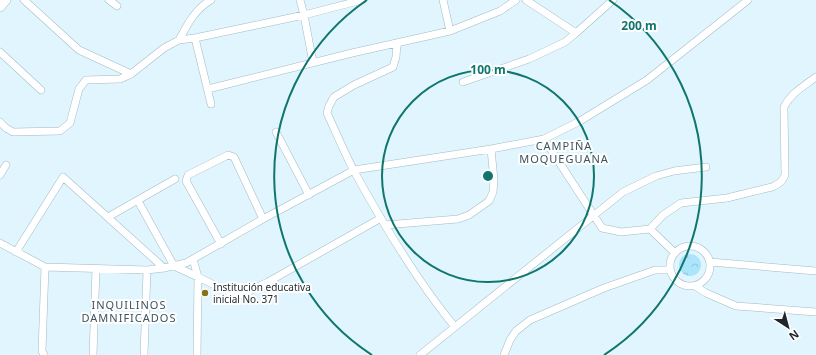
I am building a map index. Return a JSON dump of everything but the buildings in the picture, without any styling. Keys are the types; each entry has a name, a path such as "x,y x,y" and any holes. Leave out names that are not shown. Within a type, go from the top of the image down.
{"street":[{"path":"0,7 6,0"},
{"path":"24,0 79,50 131,74"},
{"path":"109,0 117,6"},
{"path":"179,40 192,16 211,0"},
{"path":"300,0 313,63"},
{"path":"0,122 13,132 60,131 70,123 79,89 86,80 120,79 131,74 164,48 179,40 195,38 362,0"},
{"path":"443,0 450,31"},
{"path":"208,89 352,53 450,31 500,11 516,0"},
{"path":"526,0 576,34"},
{"path":"463,82 529,59 565,42 576,34 613,0"},
{"path":"0,243 45,267 147,270 186,263 354,170 491,149 544,139 580,121 647,80 748,0"},
{"path":"195,38 211,104"},
{"path":"397,44 396,57 393,66 354,85 334,97 327,113 354,170 385,226 434,302 454,327"},
{"path":"0,52 41,90"},
{"path":"544,139 602,228 621,232 650,229 663,215 681,203 727,198 772,187 783,181 785,175 784,107 792,96 816,77"},
{"path":"276,132 309,195"},
{"path":"385,226 458,219 468,215 489,201 493,192 494,180 491,149"},
{"path":"221,244 186,182 188,175 228,155 234,157 264,219"},
{"path":"0,175 6,165"},
{"path":"420,355 623,192 656,176 674,171 706,168"},
{"path":"16,252 63,177 164,268"},
{"path":"108,217 175,179"},
{"path":"138,201 174,266 238,296 268,282 381,218"},
{"path":"650,229 674,253"},
{"path":"692,245 699,247 708,256 710,262 711,268 708,277 695,286 688,286 676,281 670,270 671,258 674,253 680,248 686,246 692,245"},
{"path":"193,259 198,276 197,355"},
{"path":"710,262 816,271"},
{"path":"44,355 42,351 45,267"},
{"path":"93,355 96,269"},
{"path":"144,355 147,270"},
{"path":"504,355 510,340 516,331 530,320 611,285 655,270 670,270"},
{"path":"695,286 706,293 736,306 816,312"}],"green space":[{"path":"686,254 694,254 701,261 701,269 694,276 686,276 679,269 679,261"}],"place":[{"name":"Institución educativa inicial No. 371","path":"205,293"}],"district":[{"name":"CAMPIÑA MOQUEGUANA","path":"564,152"},
{"name":"INQUILINOS DAMNIFICADOS","path":"129,311"}]}
